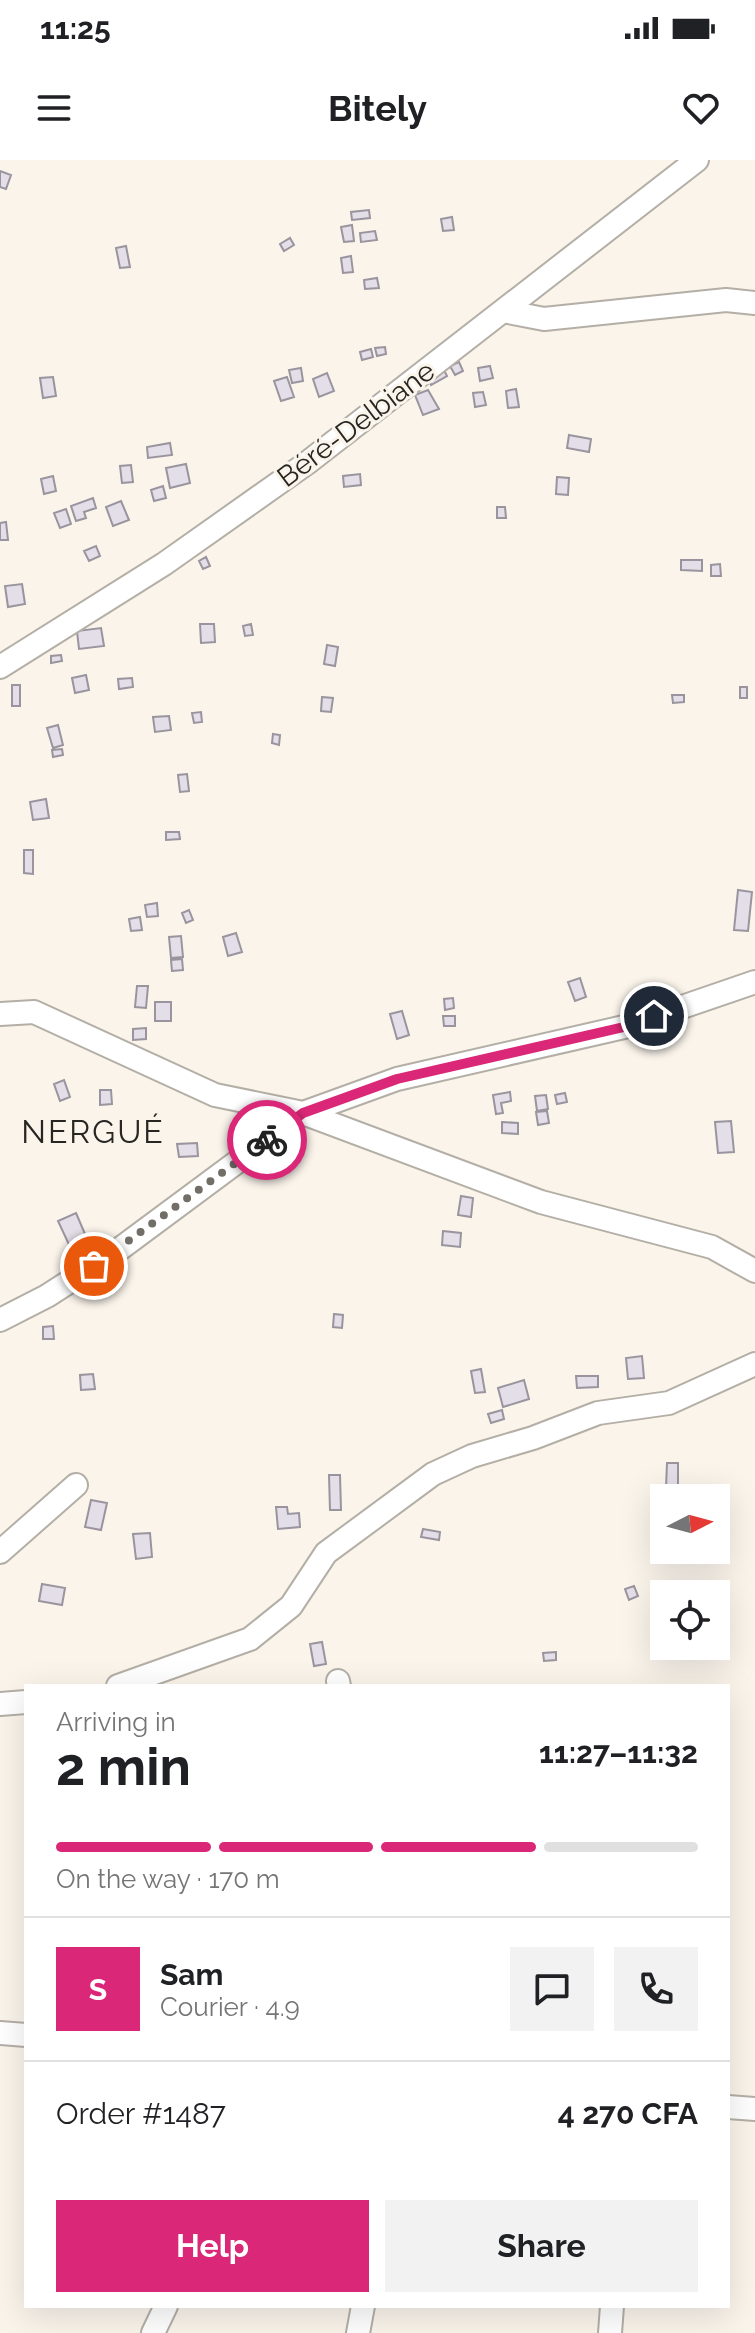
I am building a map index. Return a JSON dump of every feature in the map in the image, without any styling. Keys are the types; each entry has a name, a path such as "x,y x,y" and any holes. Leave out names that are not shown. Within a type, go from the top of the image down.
{"street":[{"name":"Béré-Delbiane","path":"0,667 164,564 307,463 697,160"},
{"path":"503,311 544,319 726,300 755,303"},
{"path":"0,1320 47,1296 117,1251 303,1113 397,1079 624,1027 755,982"},
{"path":"0,1014 34,1012 215,1095 303,1113 541,1202 712,1247 755,1271"},
{"path":"147,1682 250,1639 291,1606 326,1553 433,1474 472,1456 533,1438 598,1413 669,1403 755,1364"},
{"path":"0,1552 76,1485"},
{"path":"0,1704 24,1702"},
{"path":"0,2033 24,2035"},
{"path":"730,2107 755,2109"},
{"path":"153,2333 165,2308"},
{"path":"358,2333 363,2308"},
{"path":"610,2333 612,2308"}],"building":[{"path":"0,171 11,175 6,189 0,187"},
{"path":"369,210 370,218 352,220 351,212"},
{"path":"452,217 454,230 443,231 441,219"},
{"path":"352,225 354,241 344,242 341,227"},
{"path":"375,231 377,240 361,242 360,233"},
{"path":"290,238 294,245 284,251 280,244"},
{"path":"126,246 130,267 120,268 116,248"},
{"path":"351,256 353,272 343,273 341,258"},
{"path":"377,278 379,288 365,289 364,280"},
{"path":"385,347 386,354 377,356 375,348"},
{"path":"371,349 373,357 362,360 360,352"},
{"path":"459,362 463,371 455,375 450,366"},
{"path":"490,366 493,378 480,381 478,368"},
{"path":"301,368 303,381 292,383 289,370"},
{"path":"444,370 447,376 431,385 429,379"},
{"path":"327,373 334,391 319,397 313,379"},
{"path":"53,377 56,396 43,398 40,378"},
{"path":"287,377 294,397 281,401 274,381"},
{"path":"516,389 519,407 508,408 506,391"},
{"path":"428,390 439,409 423,415 415,395"},
{"path":"483,392 486,405 475,407 473,393"},
{"path":"569,435 591,439 589,452 567,448"},
{"path":"170,443 172,455 148,458 147,447"},
{"path":"186,464 190,483 170,488 166,468"},
{"path":"131,465 133,482 122,483 120,466"},
{"path":"360,474 361,485 344,487 343,476"},
{"path":"53,476 56,491 44,494 41,479"},
{"path":"557,477 569,478 568,495 556,494"},
{"path":"163,486 166,498 154,501 151,490"},
{"path":"93,498 96,508 84,512 86,518 76,521 71,506"},
{"path":"121,501 129,520 113,526 106,507"},
{"path":"497,507 505,507 506,518 497,518"},
{"path":"66,509 71,524 60,528 54,513"},
{"path":"6,522 8,540 0,540 0,523"},
{"path":"96,546 100,556 89,561 84,551"},
{"path":"206,557 210,566 203,569 199,561"},
{"path":"681,560 702,560 702,571 681,570"},
{"path":"720,564 721,576 711,576 711,565"},
{"path":"22,584 25,604 8,607 5,586"},
{"path":"200,624 214,624 215,642 201,643"},
{"path":"251,624 253,635 245,636 243,626"},
{"path":"101,628 104,646 79,649 77,631"},
{"path":"327,645 338,647 335,666 324,664"},
{"path":"61,655 62,661 51,663 51,656"},
{"path":"86,675 89,690 75,693 72,678"},
{"path":"132,678 133,687 119,689 118,679"},
{"path":"12,685 20,685 20,706 12,706"},
{"path":"740,687 747,687 747,698 740,698"},
{"path":"672,695 684,695 684,702 673,703"},
{"path":"322,697 333,698 331,712 321,711"},
{"path":"201,712 202,722 194,723 192,713"},
{"path":"169,716 171,730 155,732 153,717"},
{"path":"58,725 63,745 53,748 47,728"},
{"path":"273,734 280,735 279,745 272,743"},
{"path":"62,749 63,755 53,757 52,750"},
{"path":"187,774 189,791 180,792 178,775"},
{"path":"46,799 49,818 33,820 30,802"},
{"path":"166,832 179,832 180,839 166,840"},
{"path":"24,850 33,850 33,874 24,873"},
{"path":"738,890 752,892 748,931 734,930"},
{"path":"157,903 158,916 147,917 145,905"},
{"path":"189,910 193,920 186,923 182,913"},
{"path":"140,917 142,930 131,931 129,919"},
{"path":"236,933 242,952 228,956 223,937"},
{"path":"181,936 183,957 171,958 169,937"},
{"path":"182,959 183,970 172,971 171,960"},
{"path":"580,978 586,997 575,1001 568,982"},
{"path":"137,986 148,986 146,1008 135,1007"},
{"path":"453,998 454,1008 445,1010 444,999"},
{"path":"155,1002 171,1002 171,1021 155,1021"},
{"path":"402,1011 409,1035 397,1039 390,1014"},
{"path":"443,1016 455,1016 455,1026 444,1026"},
{"path":"146,1028 146,1039 133,1040 133,1029"},
{"path":"64,1080 70,1097 60,1101 54,1084"},
{"path":"100,1090 111,1090 112,1104 100,1105"},
{"path":"510,1092 511,1101 501,1103 503,1113 496,1114 493,1095"},
{"path":"565,1093 567,1102 557,1104 555,1095"},
{"path":"546,1095 548,1109 537,1111 535,1096"},
{"path":"547,1111 549,1123 538,1125 536,1112"},
{"path":"731,1121 734,1152 718,1153 715,1122"},
{"path":"502,1122 518,1123 518,1134 502,1133"},
{"path":"197,1143 198,1156 179,1157 177,1144"},
{"path":"461,1196 473,1198 471,1217 458,1215"},
{"path":"76,1213 88,1241 71,1249 58,1221"},
{"path":"443,1231 461,1233 460,1247 442,1245"},
{"path":"334,1314 343,1315 342,1328 333,1327"},
{"path":"53,1326 54,1339 43,1339 43,1327"},
{"path":"642,1356 644,1378 628,1379 626,1358"},
{"path":"481,1369 485,1392 475,1393 471,1371"},
{"path":"93,1374 95,1389 81,1390 80,1375"},
{"path":"576,1376 598,1376 598,1387 577,1388"},
{"path":"524,1380 529,1399 503,1407 498,1388"},
{"path":"502,1410 504,1419 491,1423 488,1414"},
{"path":"667,1463 678,1463 678,1484 666,1484"},
{"path":"329,1475 340,1475 341,1510 330,1510"},
{"path":"91,1500 107,1503 101,1530 85,1527"},
{"path":"276,1507 287,1507 288,1514 299,1513 300,1527 278,1529"},
{"path":"423,1529 440,1532 439,1540 421,1537"},
{"path":"150,1533 152,1557 136,1559 133,1534"},
{"path":"42,1584 65,1588 62,1605 39,1601"},
{"path":"634,1586 638,1596 629,1600 625,1589"},
{"path":"322,1642 326,1664 314,1666 310,1644"},
{"path":"556,1652 556,1660 544,1661 543,1653"}],"way so far":[{"path":"94,1266 267,1140"}],"district":[{"name":"NERGUÉ","path":"93,1131"}],"route":[{"path":"267,1140 303,1113 397,1079 624,1027 654,1016"}]}
